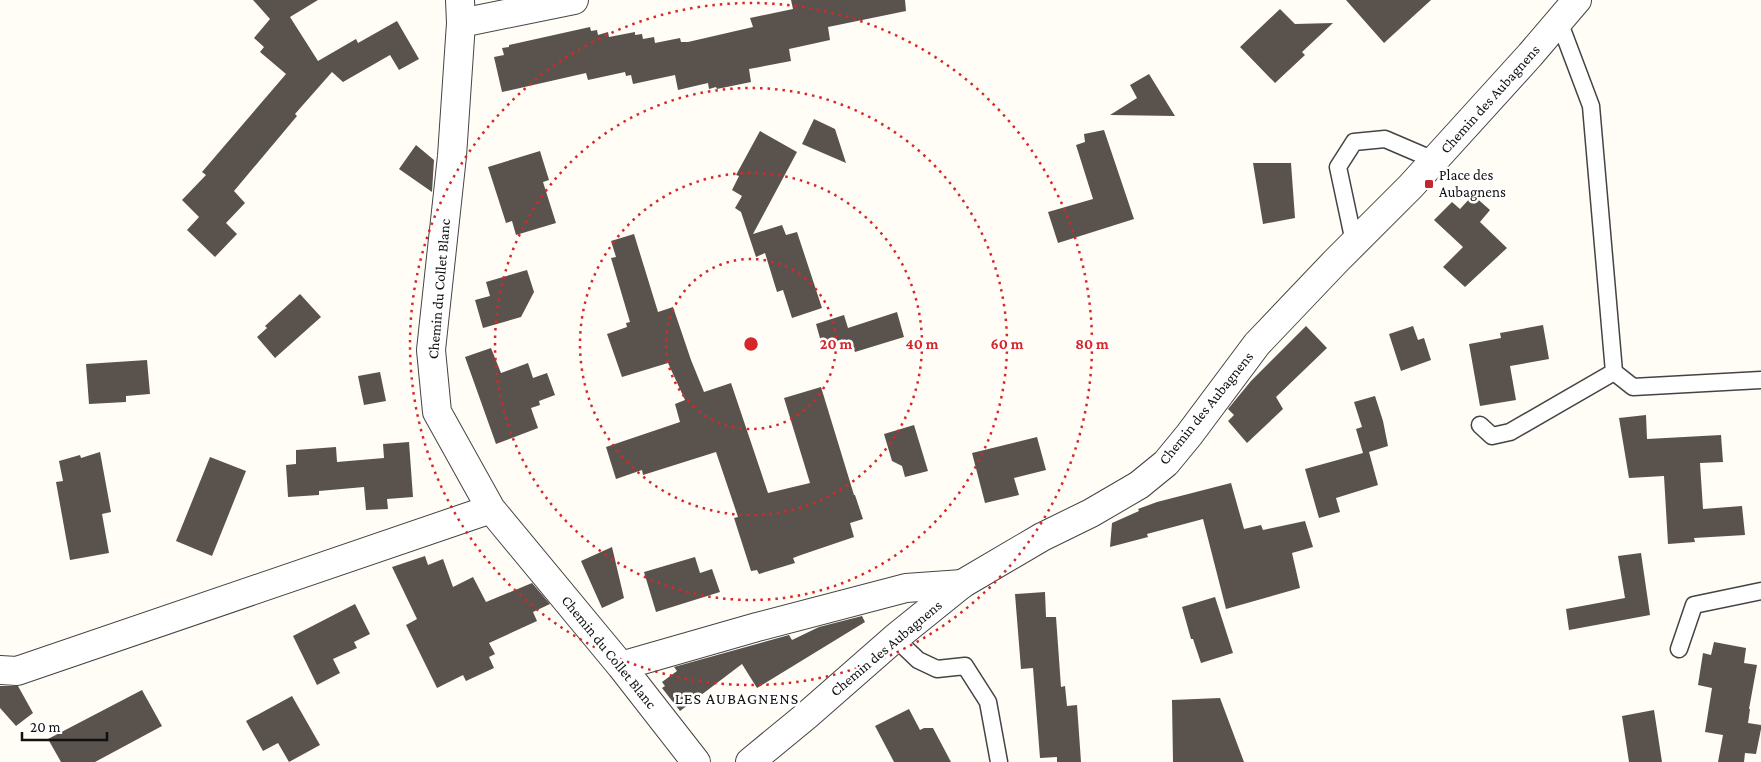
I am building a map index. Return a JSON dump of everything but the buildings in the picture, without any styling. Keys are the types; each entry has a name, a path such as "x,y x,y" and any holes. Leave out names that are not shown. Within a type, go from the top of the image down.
{"street":[{"path":"460,12 574,0"},
{"name":"Chemin des Aubagnens","path":"750,762 895,638 962,584 1042,537 1092,513 1139,484 1166,463 1257,344 1354,242 1411,186 1530,55 1577,0"},
{"name":"Chemin du Collet Blanc","path":"460,12 451,165 431,350 437,412 491,509 621,666 696,762"},
{"path":"0,670 17,671 491,509"},
{"path":"621,666 757,627 906,588 962,584"}],"lane":[{"path":"1559,21 1591,106 1614,372 1633,388 1761,380"},
{"path":"1354,242 1338,167 1354,142 1385,139 1434,160"},
{"path":"1480,425 1492,436 1510,432 1614,372"},
{"path":"1679,650 1694,605 1761,592"},
{"path":"895,638 918,660 937,669 965,666 988,702 998,762"}],"place":[{"name":"Place des Aubagnens","path":"1429,184"}],"district":[{"name":"LES AUBAGNENS","path":"737,698"}]}
